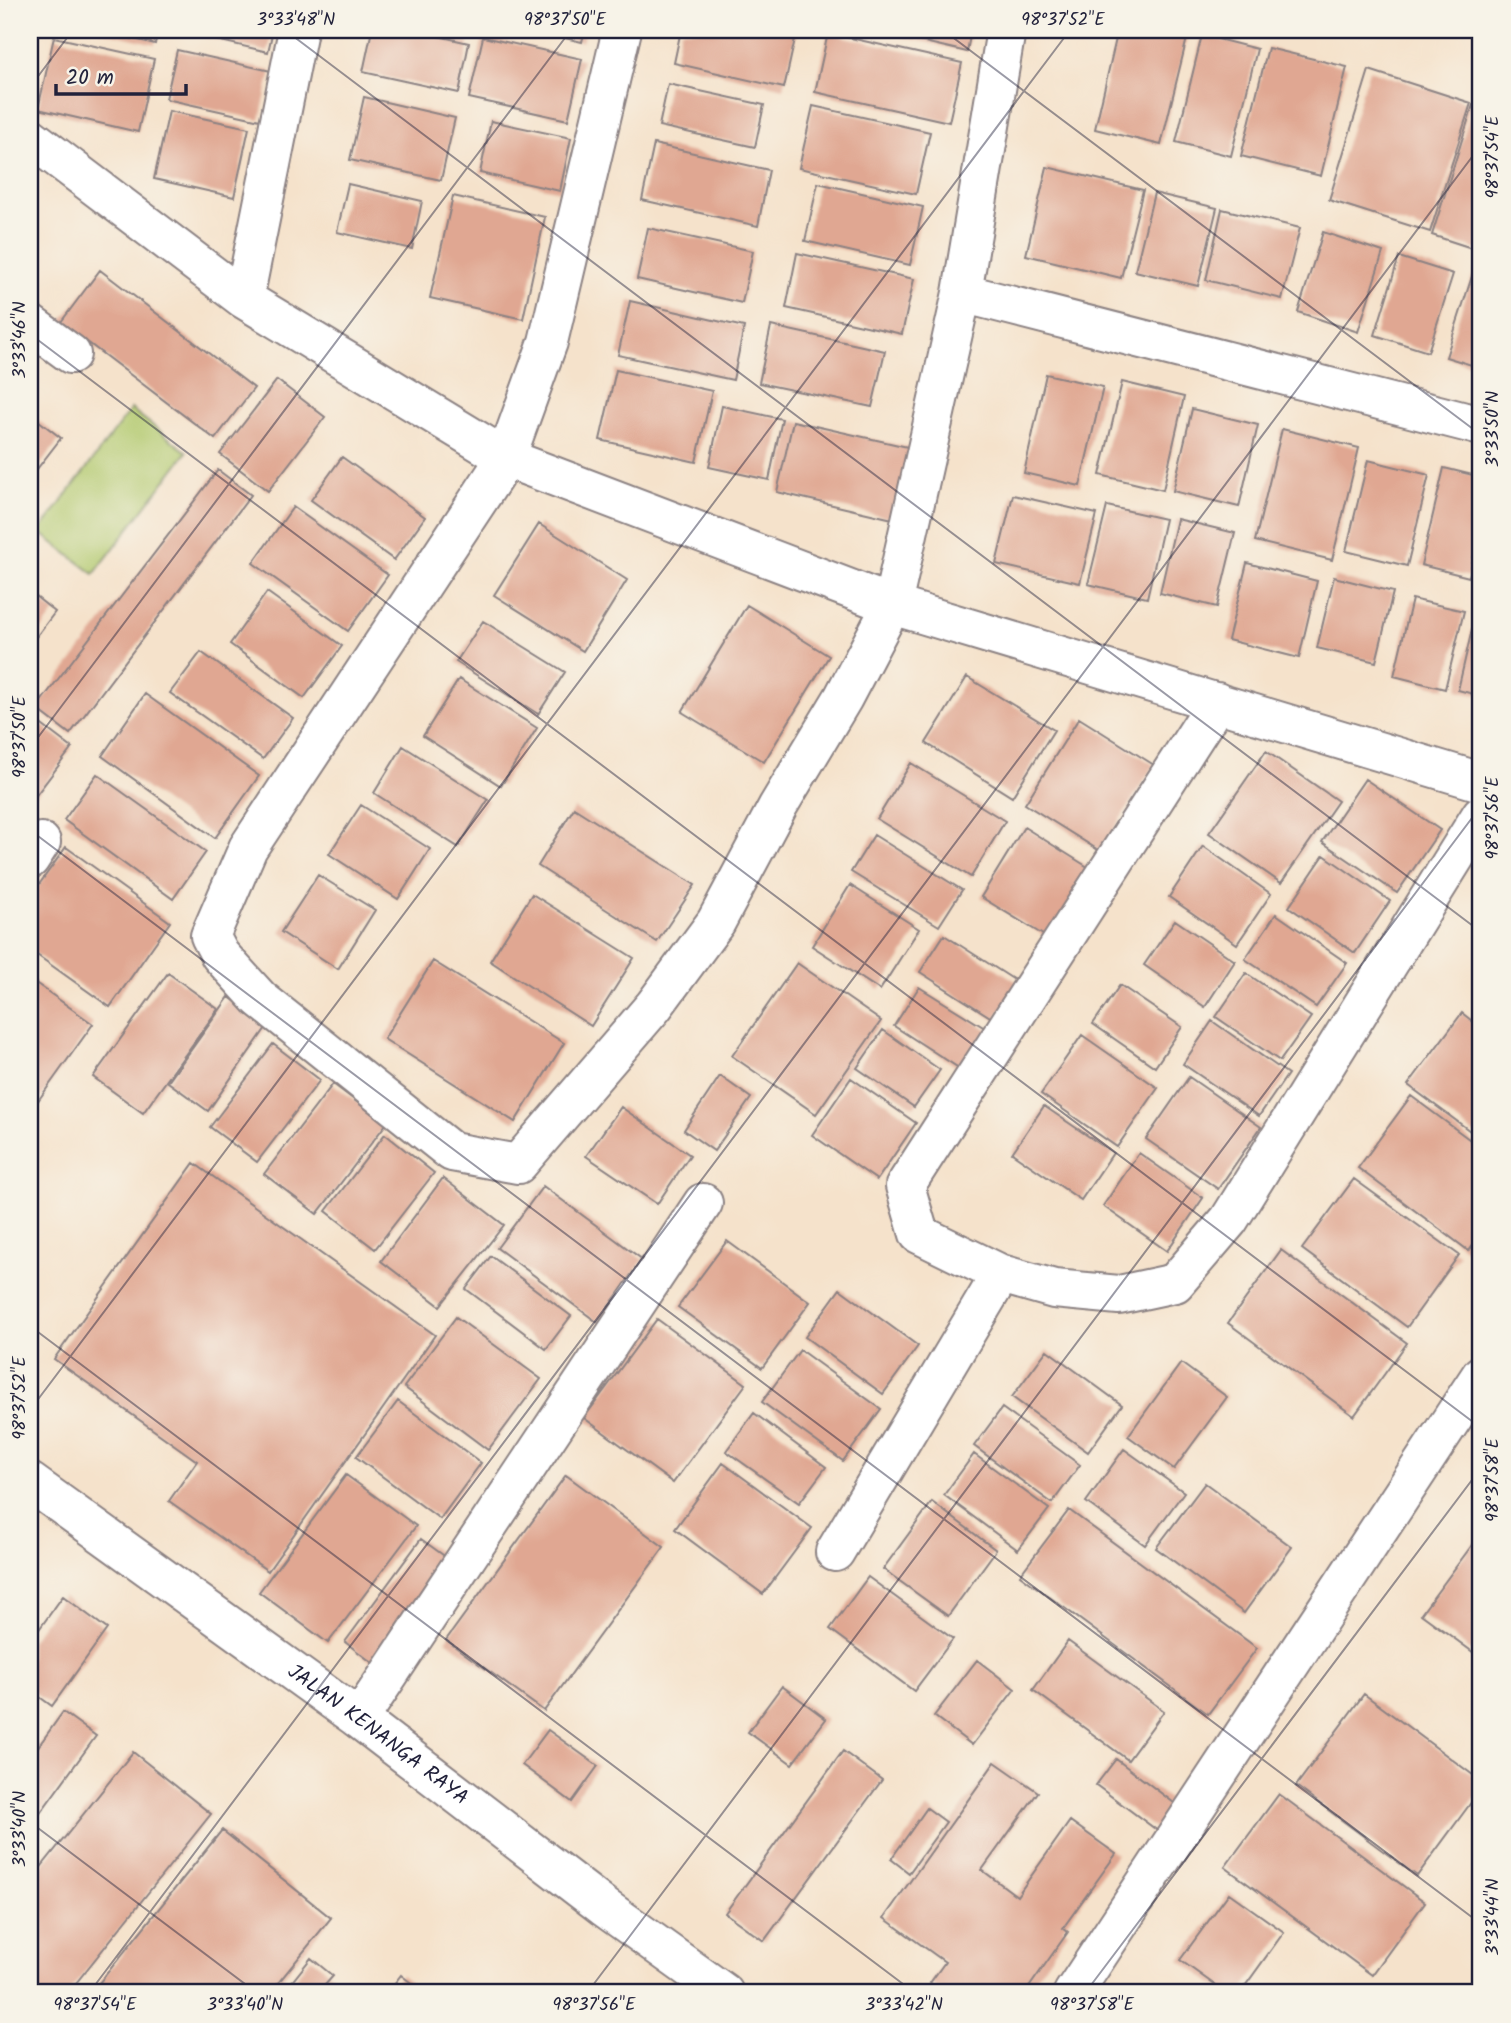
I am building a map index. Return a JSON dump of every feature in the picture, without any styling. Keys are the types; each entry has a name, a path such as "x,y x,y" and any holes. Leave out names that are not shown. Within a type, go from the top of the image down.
{"street":[{"path":"244,299 298,30"},
{"path":"622,30 548,342 506,457 248,848 210,936 220,955 261,999 453,1152 519,1164 654,1006 716,922 778,806 844,698 892,605 962,293 1006,30"},
{"path":"30,137 244,299 506,457 892,605 1481,782"},
{"path":"962,293 1481,426"},
{"path":"30,324 71,354"},
{"path":"1217,702 905,1186 919,1234 1001,1275 1054,1289 1119,1295 1175,1283 1229,1220 1481,814"},
{"path":"359,1719 703,1203"},
{"path":"835,1552 1001,1275"},
{"path":"1073,1993 1481,1376"},
{"name":"JALAN KENANGA RAYA","path":"30,1482 359,1719 604,1907 724,1993"}],"green space":[{"path":"131,409 187,452 94,574 39,532"}],"building":[{"path":"96,30 158,30 155,44"},
{"path":"273,30 268,52 182,32"},
{"path":"372,30 411,30 469,43 459,93 363,72"},
{"path":"531,30 585,30 582,42"},
{"path":"681,30 797,30 784,88 674,63"},
{"path":"873,30 971,30 967,52"},
{"path":"1118,30 1155,30 1187,38 1161,145 1095,129"},
{"path":"828,33 962,63 949,122 815,92"},
{"path":"1202,35 1257,49 1231,156 1176,142"},
{"path":"54,37 154,59 138,132 38,109"},
{"path":"483,37 582,59 568,120 469,98"},
{"path":"1268,48 1347,67 1321,176 1241,156"},
{"path":"177,50 271,71 260,120 166,99"},
{"path":"1369,70 1471,103 1430,232 1329,200"},
{"path":"668,84 764,105 755,147 659,126"},
{"path":"364,97 455,118 441,180 350,160"},
{"path":"1473,105 1481,108 1481,251 1432,235"},
{"path":"813,106 930,132 916,194 799,168"},
{"path":"169,111 249,128 234,197 154,179"},
{"path":"491,121 571,138 560,191 480,173"},
{"path":"654,144 769,170 758,226 642,200"},
{"path":"1047,167 1143,190 1121,278 1026,255"},
{"path":"818,183 923,207 910,265 805,241"},
{"path":"348,184 422,201 412,249 337,232"},
{"path":"1154,193 1217,208 1198,286 1135,271"},
{"path":"453,196 545,217 523,319 430,298"},
{"path":"1222,209 1300,228 1282,299 1206,280"},
{"path":"648,228 753,251 742,303 637,279"},
{"path":"1323,232 1383,252 1358,332 1298,312"},
{"path":"797,253 914,279 902,334 786,308"},
{"path":"1399,257 1453,274 1428,352 1375,335"},
{"path":"100,270 254,388 215,439 61,322"},
{"path":"1474,270 1481,272 1481,368 1446,357"},
{"path":"630,301 744,327 733,380 618,355"},
{"path":"771,326 885,351 872,407 759,383"},
{"path":"616,370 712,391 696,462 600,440"},
{"path":"1046,374 1103,387 1080,486 1024,473"},
{"path":"277,380 325,417 268,491 220,454"},
{"path":"1122,382 1184,397 1163,490 1100,475"},
{"path":"722,406 782,419 769,480 709,467"},
{"path":"1192,409 1258,425 1239,507 1173,491"},
{"path":"30,414 61,438 30,478"},
{"path":"793,421 912,448 897,520 777,492"},
{"path":"1282,429 1359,448 1332,560 1255,541"},
{"path":"342,457 425,517 394,560 311,500"},
{"path":"1368,460 1429,475 1407,566 1346,551"},
{"path":"1444,468 1481,477 1481,524 1469,577 1421,565"},
{"path":"218,470 251,495 70,734 36,708"},
{"path":"1013,495 1097,514 1080,583 996,564"},
{"path":"1107,506 1165,519 1147,598 1088,584"},
{"path":"293,507 388,575 348,631 253,563"},
{"path":"1177,519 1235,533 1217,607 1160,593"},
{"path":"539,524 627,580 583,651 494,595"},
{"path":"1247,563 1317,581 1299,658 1228,640"},
{"path":"1334,577 1393,592 1376,662 1317,648"},
{"path":"30,592 55,612 30,645"},
{"path":"267,592 342,646 304,698 230,644"},
{"path":"1412,599 1464,611 1445,689 1394,676"},
{"path":"747,605 829,656 764,762 682,712"},
{"path":"483,621 565,672 538,714 456,662"},
{"path":"1473,625 1481,627 1481,696 1458,690"},
{"path":"201,652 293,718 263,759 170,693"},
{"path":"967,677 1054,730 1012,797 926,743"},
{"path":"459,679 537,728 501,786 423,736"},
{"path":"145,694 259,776 215,838 102,756"},
{"path":"30,716 72,748 30,803"},
{"path":"1079,718 1154,765 1100,851 1025,804"},
{"path":"403,746 488,800 458,847 374,793"},
{"path":"1266,751 1338,801 1281,883 1209,833"},
{"path":"911,763 1005,821 971,877 877,819"},
{"path":"97,774 206,852 173,899 64,820"},
{"path":"1365,779 1440,830 1397,893 1322,842"},
{"path":"361,805 430,849 398,899 329,854"},
{"path":"574,808 695,885 657,942 538,866"},
{"path":"1024,827 1091,869 1048,938 981,897"},
{"path":"874,835 962,890 939,926 851,872"},
{"path":"1203,846 1271,894 1237,944 1169,897"},
{"path":"66,847 170,922 110,1007 30,950 30,897"},
{"path":"1324,855 1390,901 1355,953 1289,907"},
{"path":"318,875 375,910 338,969 281,932"},
{"path":"850,885 919,929 880,990 812,946"},
{"path":"532,894 634,958 591,1026 490,961"},
{"path":"1276,914 1347,963 1316,1007 1245,959"},
{"path":"1175,920 1235,961 1205,1007 1144,965"},
{"path":"944,935 1019,983 995,1020 920,972"},
{"path":"433,961 564,1043 515,1122 384,1039"},
{"path":"797,963 881,1021 816,1114 732,1056"},
{"path":"168,973 218,1009 143,1113 93,1077"},
{"path":"1246,973 1311,1017 1280,1061 1216,1017"},
{"path":"30,979 93,1024 30,1112"},
{"path":"1120,985 1182,1027 1155,1067 1093,1024"},
{"path":"919,987 988,1030 962,1070 894,1026"},
{"path":"229,997 268,1025 208,1111 168,1082"},
{"path":"1462,1013 1481,1028 1481,1139 1408,1085"},
{"path":"1212,1021 1288,1074 1259,1116 1183,1064"},
{"path":"883,1030 940,1070 914,1107 857,1068"},
{"path":"1082,1035 1158,1088 1117,1147 1041,1094"},
{"path":"273,1044 320,1080 257,1162 210,1127"},
{"path":"720,1076 751,1098 714,1151 684,1130"},
{"path":"1189,1077 1261,1127 1218,1189 1146,1139"},
{"path":"851,1078 916,1123 877,1180 812,1135"},
{"path":"333,1084 386,1124 317,1214 264,1174"},
{"path":"1411,1096 1481,1148 1481,1234 1469,1251 1358,1168"},
{"path":"1044,1106 1113,1153 1081,1200 1012,1153"},
{"path":"621,1107 690,1155 657,1204 586,1156"},
{"path":"385,1134 434,1173 375,1249 326,1211"},
{"path":"1139,1153 1203,1198 1167,1251 1103,1206"},
{"path":"194,1163 435,1335 268,1571 169,1501 197,1461 54,1359"},
{"path":"443,1178 504,1225 440,1306 381,1261"},
{"path":"1354,1179 1459,1255 1407,1327 1302,1249"},
{"path":"543,1186 643,1260 597,1322 497,1248"},
{"path":"727,1241 810,1302 762,1368 678,1307"},
{"path":"1281,1250 1407,1343 1354,1416 1228,1323"},
{"path":"491,1256 571,1316 546,1349 466,1289"},
{"path":"840,1289 918,1346 883,1394 805,1337"},
{"path":"456,1317 541,1379 488,1450 404,1387"},
{"path":"657,1319 746,1384 673,1483 584,1418"},
{"path":"800,1350 881,1409 843,1461 762,1402"},
{"path":"1047,1350 1122,1405 1088,1452 1012,1397"},
{"path":"1181,1363 1227,1397 1174,1469 1128,1436"},
{"path":"398,1401 481,1463 440,1519 356,1457"},
{"path":"1002,1408 1080,1465 1052,1503 974,1446"},
{"path":"754,1413 826,1467 799,1503 726,1451"},
{"path":"1124,1449 1184,1492 1145,1545 1086,1502"},
{"path":"974,1454 1049,1509 1018,1550 944,1495"},
{"path":"723,1463 812,1528 763,1594 675,1529"},
{"path":"346,1475 416,1526 328,1643 259,1592"},
{"path":"566,1475 664,1547 544,1711 446,1640"},
{"path":"1205,1483 1292,1547 1244,1613 1156,1548"},
{"path":"932,1502 996,1550 948,1616 883,1569"},
{"path":"1069,1510 1257,1648 1208,1714 1020,1575"},
{"path":"1481,1533 1481,1658 1421,1614"},
{"path":"421,1539 454,1563 378,1667 345,1642"},
{"path":"868,1577 953,1639 914,1691 830,1629"},
{"path":"63,1596 107,1629 52,1706 30,1690 30,1642"},
{"path":"1068,1641 1164,1711 1128,1760 1033,1690"},
{"path":"977,1660 1015,1689 972,1745 934,1716"},
{"path":"782,1686 826,1719 792,1764 748,1732"},
{"path":"1364,1694 1481,1781 1481,1789 1417,1876 1296,1786"},
{"path":"63,1712 96,1736 30,1827 30,1758"},
{"path":"548,1730 598,1766 572,1802 522,1765"},
{"path":"843,1751 882,1780 764,1941 725,1913"},
{"path":"133,1752 211,1814 68,1993 30,1993 30,1881"},
{"path":"1116,1759 1178,1806 1158,1831 1096,1785"},
{"path":"995,1762 1038,1792 982,1870 1017,1896 1070,1821 1116,1854 1063,1928 1068,1932 1025,1993 945,1993 930,1983 945,1962 884,1918"},
{"path":"1279,1794 1425,1902 1372,1975 1225,1867"},
{"path":"927,1808 946,1822 909,1873 891,1859"},
{"path":"222,1830 331,1918 270,1993 91,1993"},
{"path":"1229,1893 1284,1932 1240,1993 1226,1993 1180,1960"},
{"path":"311,1958 333,1976 318,1993 283,1993"},
{"path":"401,1975 424,1993 387,1993"},
{"path":"1481,1976 1481,1993 1469,1993"}]}
